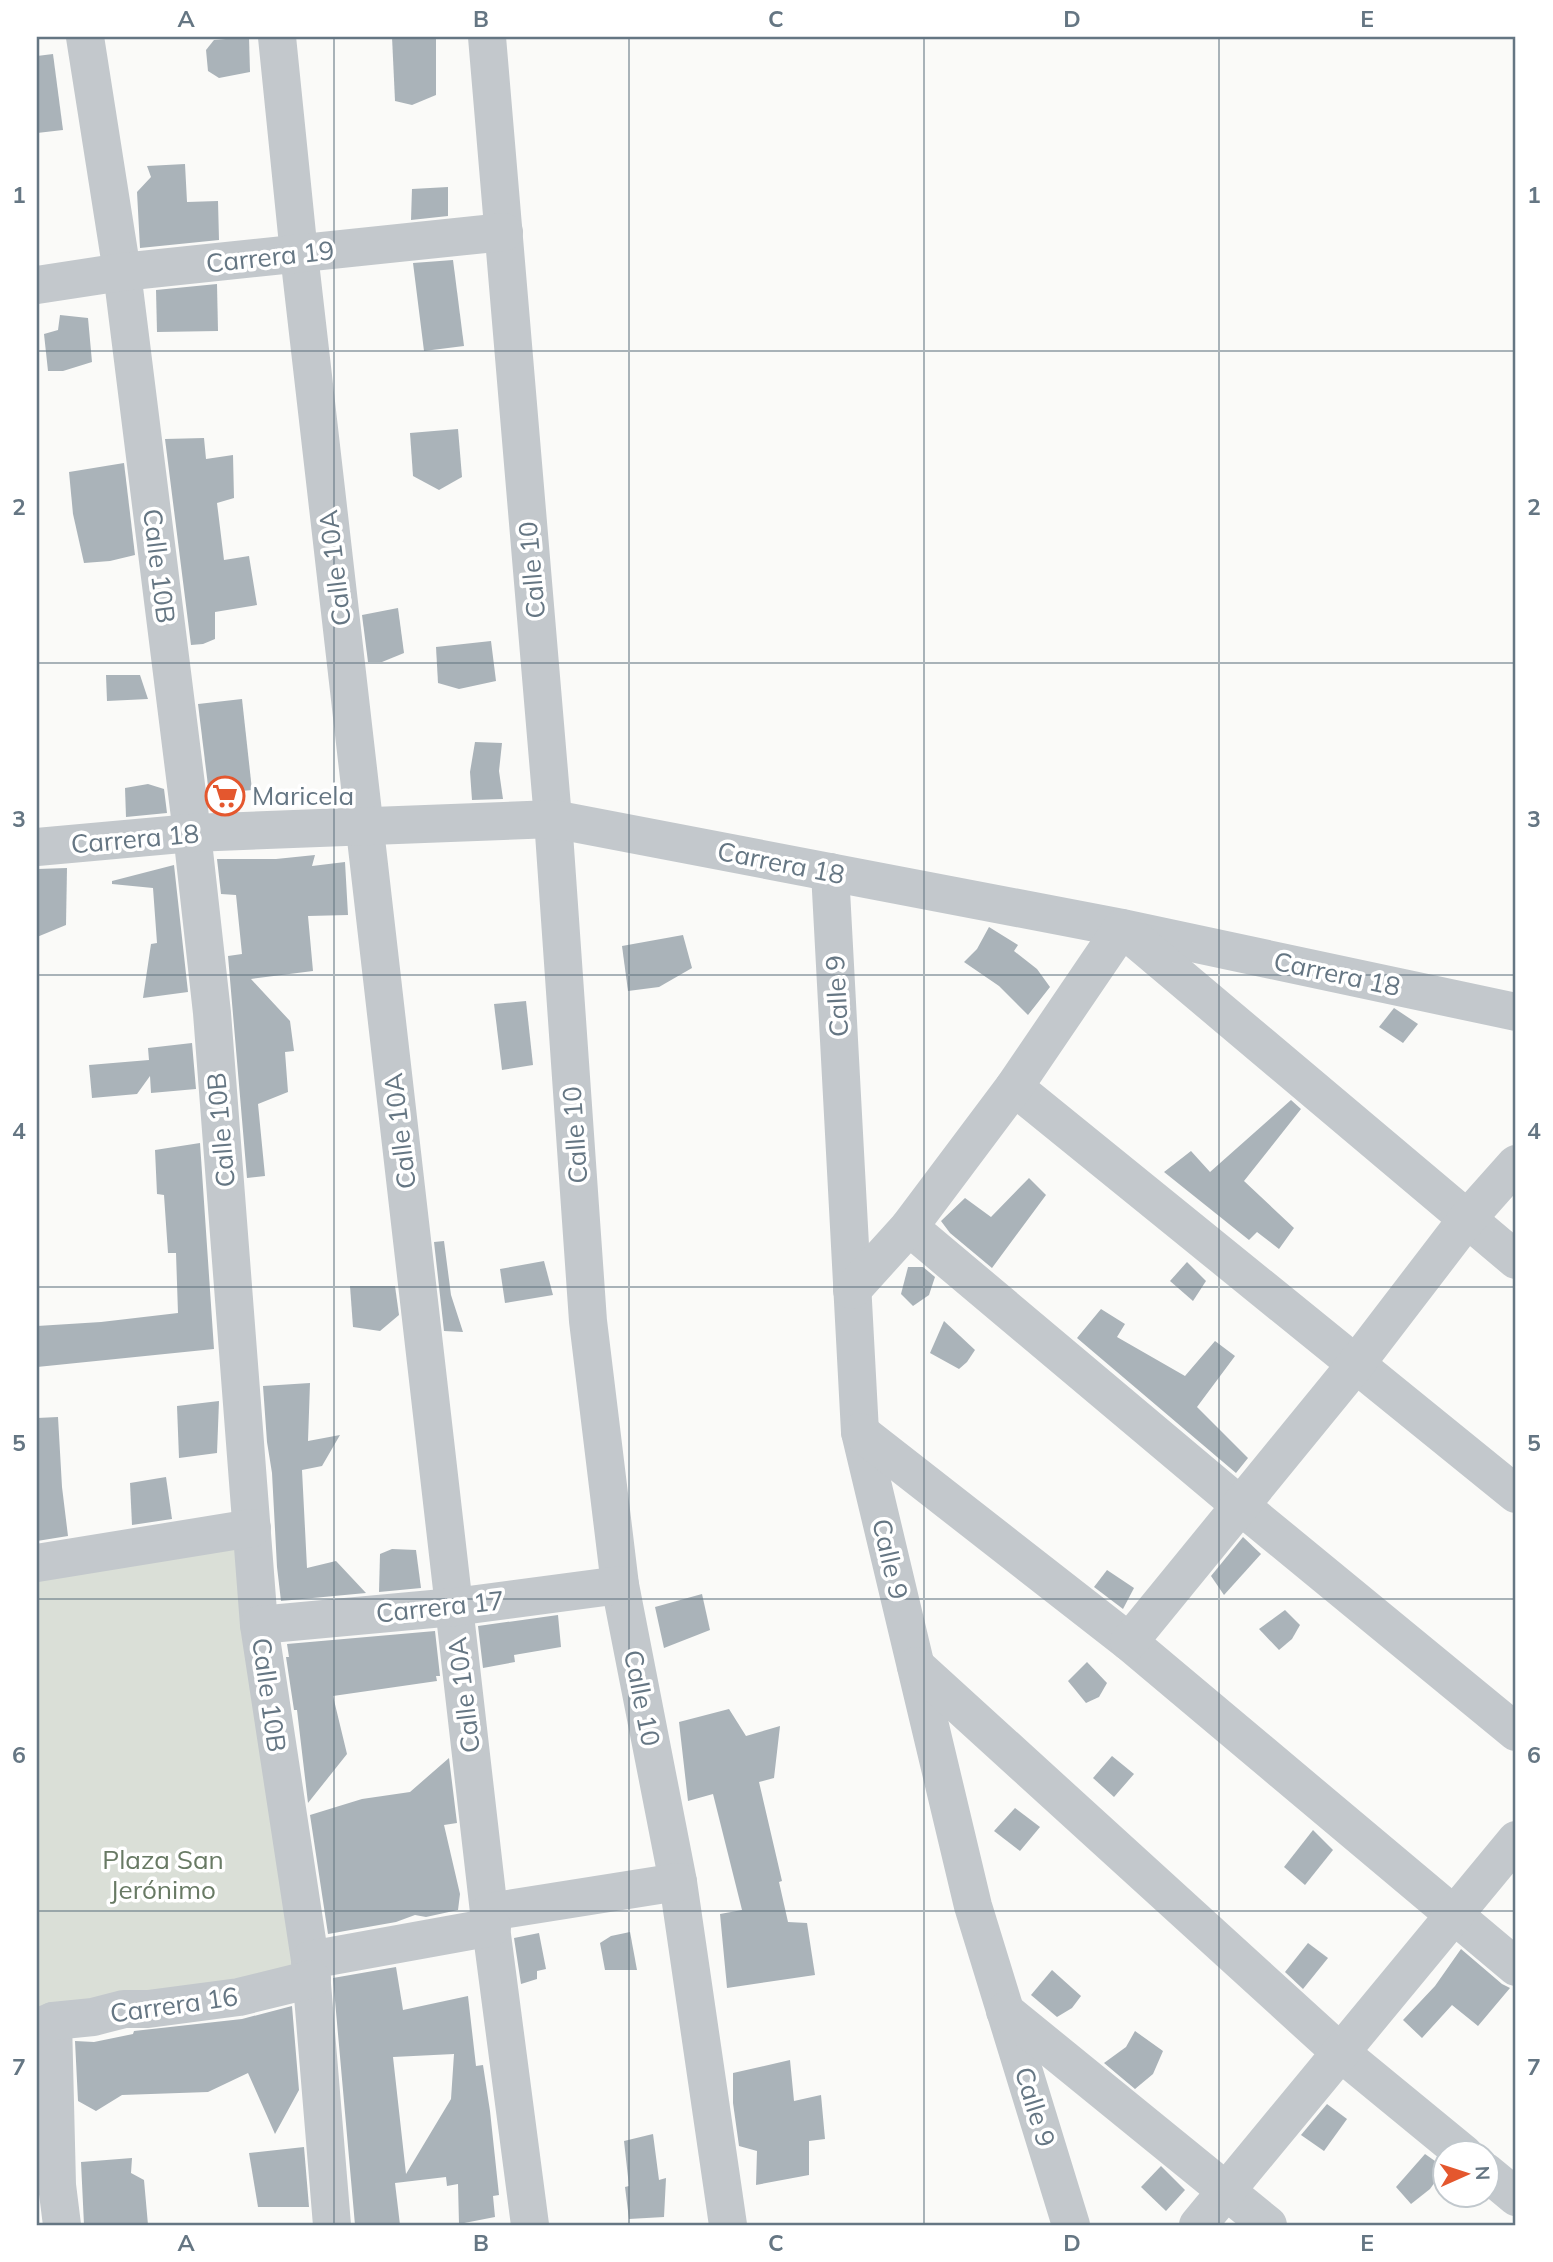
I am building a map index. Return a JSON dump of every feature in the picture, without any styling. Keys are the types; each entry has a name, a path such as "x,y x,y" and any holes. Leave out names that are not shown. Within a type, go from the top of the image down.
{"street":[{"name":"Calle 10B","path":"85,37 122,272 192,833 213,1027 259,1625 311,1970 332,2225"},
{"name":"Calle 10A","path":"277,37 299,254 454,1607 530,2225"},
{"name":"Calle 10","path":"487,37 553,819 588,1321 620,1585 678,1882 728,2225"},
{"name":"Carrera 19","path":"37,285 122,272 504,232"},
{"name":"Carrera 18","path":"37,847 192,833 553,819 1122,928 1514,1014"},
{"name":"Calle 9","path":"830,872 860,1432 973,1906 1071,2225"},
{"path":"852,1290 909,1227 1014,1087 1122,928 1516,1260"},
{"path":"1014,1087 1516,1494"},
{"path":"1129,1642 1242,1507 1467,1219 1516,1164"},
{"path":"909,1227 1242,1507 1516,1732"},
{"path":"860,1432 1129,1642 1516,1968"},
{"path":"37,1563 252,1528"},
{"name":"Carrera 17","path":"259,1625 454,1607 620,1585"},
{"path":"916,1666 1341,2053 1447,2140"},
{"path":"1198,2225 1516,1840"},
{"name":"Carrera 16","path":"45,2025 124,2009 239,1997 311,1970 491,1919 678,1882"},
{"path":"1005,2011 1268,2225"},
{"path":"45,2025 62,2225"},
{"path":"1500,2184 1516,2197"}],"green space":[{"name":"Plaza San Jerónimo","path":"246,1535 306,1976 37,2023 37,1569"}],"building":[{"path":"249,37 250,72 219,78 208,71 206,50 214,40"},
{"path":"392,37 436,37 436,95 412,105 395,101"},
{"path":"53,54 63,130 37,133 37,56"},
{"path":"185,164 187,202 218,201 219,240 140,248 137,192 151,177 147,166"},
{"path":"448,187 448,216 411,220 412,189"},
{"path":"453,260 464,346 424,351 413,263"},
{"path":"217,284 218,331 157,332 156,290"},
{"path":"60,315 88,318 92,362 63,371 48,371 44,334 58,330"},
{"path":"458,429 462,477 439,490 413,476 410,433"},
{"path":"204,438 206,459 233,455 234,498 217,503 224,560 249,556 257,605 215,612 215,639 191,645 165,439"},
{"path":"124,463 135,555 84,563 73,514 69,472"},
{"path":"398,608 404,653 382,662 368,662 362,615"},
{"path":"491,641 496,681 459,689 438,683 436,647"},
{"path":"106,675 140,675 148,699 107,701"},
{"path":"242,699 252,790 209,794 198,704"},
{"path":"475,742 502,743 499,771 503,799 472,800 470,772"},
{"path":"148,784 164,789 167,813 126,817 125,788"},
{"path":"315,855 312,866 345,862 348,915 308,916 313,971 251,979 290,1021 294,1051 285,1052 288,1092 258,1104 265,1176 247,1178 228,956 242,954 236,895 221,894 217,859 276,859"},
{"path":"174,865 188,992 143,998 151,944 157,943 153,888 112,884 112,881"},
{"path":"67,868 66,925 37,937 37,869"},
{"path":"989,927 1018,945 1014,951 1037,969 1050,987 1028,1015 999,986 964,962 977,949"},
{"path":"683,935 692,968 659,987 628,991 622,946"},
{"path":"526,1001 533,1065 502,1070 494,1004"},
{"path":"1394,1008 1418,1024 1403,1043 1379,1027"},
{"path":"192,1043 196,1089 151,1093 150,1076 137,1094 92,1098 89,1065 149,1060 148,1048"},
{"path":"1291,1100 1301,1109 1244,1181 1294,1228 1279,1249 1257,1232 1249,1240 1164,1172 1191,1151 1210,1172"},
{"path":"200,1143 214,1349 37,1367 37,1326 178,1313 176,1253 168,1253 164,1195 157,1194 155,1150"},
{"path":"1029,1178 1046,1195 992,1268 950,1233 941,1221 965,1198 991,1217"},
{"path":"444,1241 451,1295 463,1332 444,1331 434,1242"},
{"path":"544,1261 553,1295 505,1303 500,1269"},
{"path":"1187,1262 1206,1281 1193,1301 1170,1281"},
{"path":"908,1267 923,1267 935,1277 929,1295 913,1306 901,1294"},
{"path":"350,1286 395,1286 399,1315 380,1331 353,1327"},
{"path":"1101,1309 1125,1324 1117,1337 1185,1376 1215,1341 1235,1356 1197,1407 1248,1458 1236,1473 1077,1338"},
{"path":"944,1321 975,1350 959,1369 930,1353"},
{"path":"310,1383 308,1441 340,1435 322,1466 302,1470 307,1568 336,1561 366,1593 281,1601 263,1386"},
{"path":"219,1401 217,1453 179,1458 177,1406"},
{"path":"58,1417 68,1536 37,1541 37,1418"},
{"path":"166,1477 172,1519 132,1525 130,1483"},
{"path":"1243,1537 1261,1554 1224,1595 1211,1576"},
{"path":"392,1549 416,1550 421,1588 379,1592 380,1554"},
{"path":"1107,1570 1134,1588 1123,1609 1094,1587"},
{"path":"702,1594 710,1630 664,1648 655,1607"},
{"path":"1285,1610 1300,1625 1292,1639 1279,1650 1259,1629"},
{"path":"558,1615 561,1647 514,1655 515,1662 483,1668 478,1626"},
{"path":"435,1631 440,1676 436,1676 437,1681 333,1696 347,1754 308,1803 297,1710 294,1710 286,1657 289,1657 287,1644"},
{"path":"1087,1662 1107,1683 1099,1697 1086,1703 1068,1681"},
{"path":"729,1709 746,1736 780,1726 774,1778 759,1782 782,1881 779,1882 788,1922 807,1923 815,1975 727,1988 720,1914 742,1910 713,1794 688,1801 679,1722"},
{"path":"1112,1756 1134,1774 1114,1797 1093,1778"},
{"path":"449,1758 457,1823 444,1825 460,1894 458,1910 426,1917 415,1915 396,1922 328,1934 310,1815 362,1799 410,1792"},
{"path":"1015,1808 1040,1827 1020,1851 994,1831"},
{"path":"1313,1830 1333,1850 1305,1885 1284,1867"},
{"path":"630,1932 637,1970 605,1970 600,1943 611,1936"},
{"path":"539,1933 546,1969 537,1971 537,1979 521,1984 514,1938"},
{"path":"1308,1943 1328,1958 1303,1989 1285,1972"},
{"path":"1461,1949 1510,1988 1478,2026 1452,2005 1422,2038 1403,2020 1435,1986"},
{"path":"396,1967 403,2010 468,1996 476,2066 483,2065 490,2111 499,2195 493,2196 495,2217 459,2224 458,2184 447,2186 446,2177 395,2183 400,2225 355,2225 333,1978","holes":["454,2054 451,2099 406,2174 393,2057"]},
{"path":"1052,1970 1081,1996 1072,2008 1057,2017 1031,1995"},
{"path":"292,2006 299,2090 275,2134 248,2073 208,2092 122,2095 96,2111 78,2101 75,2041 94,2042 133,2034 134,2031 242,2019"},
{"path":"1135,2031 1163,2051 1153,2074 1135,2089 1104,2063 1126,2047"},
{"path":"790,2060 794,2101 821,2095 825,2139 809,2141 809,2175 756,2185 757,2151 739,2146 733,2103 733,2073"},
{"path":"1327,2104 1347,2119 1324,2151 1301,2135"},
{"path":"653,2134 659,2180 666,2178 664,2217 629,2219 625,2187 629,2186 624,2141"},
{"path":"304,2147 309,2207 258,2207 249,2153"},
{"path":"1425,2154 1430,2158 1430,2189 1411,2204 1396,2187"},
{"path":"132,2158 131,2173 144,2180 148,2225 84,2225 81,2162"},
{"path":"1161,2166 1185,2190 1166,2211 1141,2187"}],"place":[{"name":"Maricela","path":"225,796"}]}
